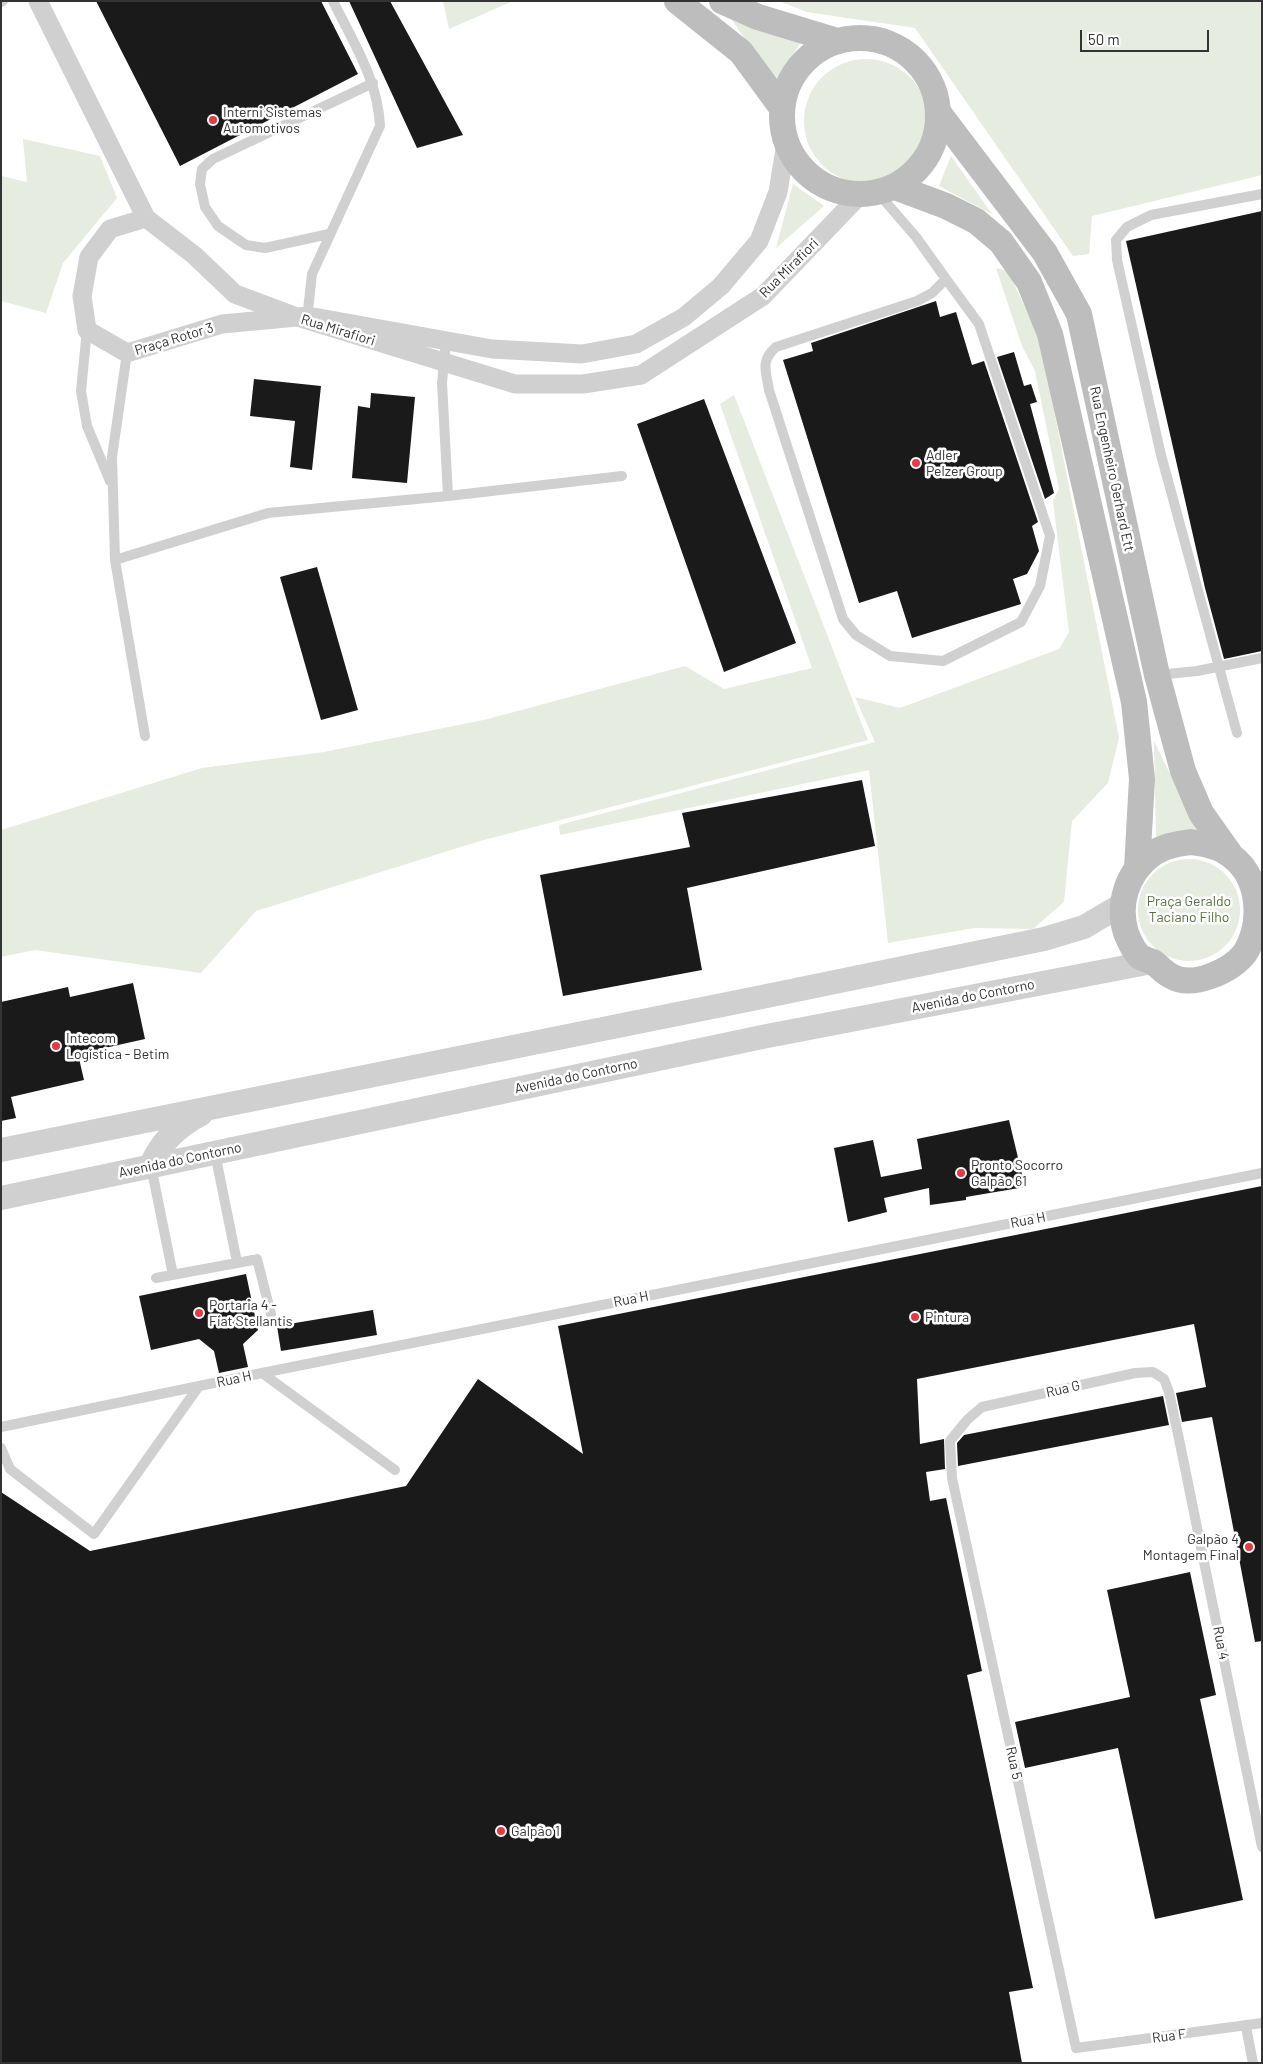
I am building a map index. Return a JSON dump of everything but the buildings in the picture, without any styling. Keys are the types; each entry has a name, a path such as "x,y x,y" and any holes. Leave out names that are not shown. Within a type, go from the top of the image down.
{"main road":[{"path":"678,1 741,52 782,108"},
{"path":"722,1 758,17 837,41"},
{"path":"878,191 914,174 928,156 936,134 938,112 933,89 922,68 905,52 884,41 860,38 837,41 816,50 799,66 787,86 782,108 782,126 786,143 798,164 815,181 837,191 878,191 946,206 976,221 1001,242 1029,282 1050,334 1134,702 1142,779 1138,868"},
{"name":"Rua Engenheiro Gerhard Ett","path":"938,112 1045,253 1079,314 1157,675 1183,771 1201,813 1230,854"},
{"path":"1184,843 1211,845 1230,854 1256,879 1259,916 1254,951 1213,977 1192,980 1172,978 1152,962 1140,956 1129,941 1123,922 1123,904 1128,885 1138,868 1152,854 1171,845 1184,843"}],"street":[{"path":"38,1 146,218 194,255 235,294 303,317"},
{"name":"Rua Mirafiori","path":"303,317 492,349 582,354 636,344 684,317 721,286 760,241 778,192 786,143"},
{"name":"Rua Mirafiori","path":"303,317 515,384 583,384 641,375 763,296 878,191"},
{"path":"87,330 82,296 89,257 110,229 146,218"},
{"name":"Praça Rotor 3","path":"87,330 126,353 222,324 303,317"},
{"path":"1,1150 1044,939 1084,927 1123,904"},
{"name":"Avenida do Contorno","path":"1,1198 762,1037 1152,962"},
{"path":"151,1166 157,1151 168,1138 186,1122 213,1108"}],"lane":[{"path":"303,317 312,274 380,126 379,106 373,83 333,1"},
{"path":"329,234 265,248 246,245 218,226 205,207 200,184 202,169 213,159 373,83"},
{"path":"878,191 916,237 980,324 1050,536 1040,586 1021,622 943,661 890,656 856,635 843,619 769,390 764,363 768,354 776,347 917,301 932,293 946,279"},
{"path":"1237,733 1162,455 1116,260 1116,240 1126,227 1151,215 1262,194"},
{"path":"87,330 81,391 87,426 113,489"},
{"path":"446,340 442,383 448,496"},
{"path":"126,353 112,457 115,560 145,736"},
{"path":"115,560 268,512 448,496 622,476"},
{"path":"1157,675 1218,667 1262,658"},
{"path":"214,1153 237,1262"},
{"path":"151,1166 173,1275"},
{"name":"Rua H","path":"1,1427 1262,1173"},
{"path":"156,1278 255,1259 271,1314"},
{"name":"Rua G","path":"952,1478 950,1441 967,1420 982,1407 1135,1373 1153,1372 1164,1378 1169,1392 1179,1439"},
{"path":"262,1373 395,1470"},
{"path":"2,1452 10,1469 94,1534 199,1386"},
{"name":"Rua 4","path":"1179,1439 1262,1847"},
{"name":"Rua 5","path":"952,1478 1076,2048"},
{"name":"Rua F","path":"1076,2048 1262,2023"},
{"path":"1246,2026 1253,2063"}],"green space":[{"path":"443,1 513,1 449,29"},
{"path":"779,1 1262,1 1262,175 1092,216 1089,254 1073,256 915,28 807,12"},
{"path":"730,17 801,42 775,83"},
{"path":"866,59 890,64 910,77 923,97 928,121 923,145 910,165 890,178 866,183 842,178 822,165 809,145 804,121 809,97 822,77 842,64"},
{"path":"23,139 100,156 117,198 63,263 46,313 1,301 1,176 27,182"},
{"path":"951,156 992,214 939,186"},
{"path":"793,184 824,206 776,248"},
{"path":"996,268 1008,271 1040,340 1119,738 1108,783 1072,821 1064,902 1033,929 974,928 888,943 869,770 560,835 559,825 875,742 855,697 900,708 1059,649 1069,632 1053,501 1059,489 1035,371 1022,346"},
{"path":"734,395 868,740 480,841 256,911 201,973 35,950 1,957 1,830 202,768 324,752 488,719 685,666 724,689 812,668 720,404"},
{"path":"1154,741 1197,829 1156,837"},
{"name":"Praça Geraldo Taciano Filho","path":"1189,859 1209,863 1225,874 1236,890 1240,910 1236,930 1225,946 1209,957 1189,961 1169,957 1153,946 1142,930 1138,910 1142,890 1153,874 1169,863"}],"place":[{"name":"Interni Sistemas Automotivos","path":"213,120"},
{"name":"Adler Pelzer Group","path":"916,463"},
{"name":"Intecom Logística - Betim","path":"56,1046"},
{"name":"Pronto Socorro Galpão 61","path":"961,1173"},
{"name":"Portaria 4 - Fiat Stellantis","path":"199,1313"},
{"name":"Pintura","path":"915,1317"},
{"name":"Galpão 4 Montagem Final","path":"1249,1547"},
{"name":"Galpão 1","path":"501,1831"}]}
